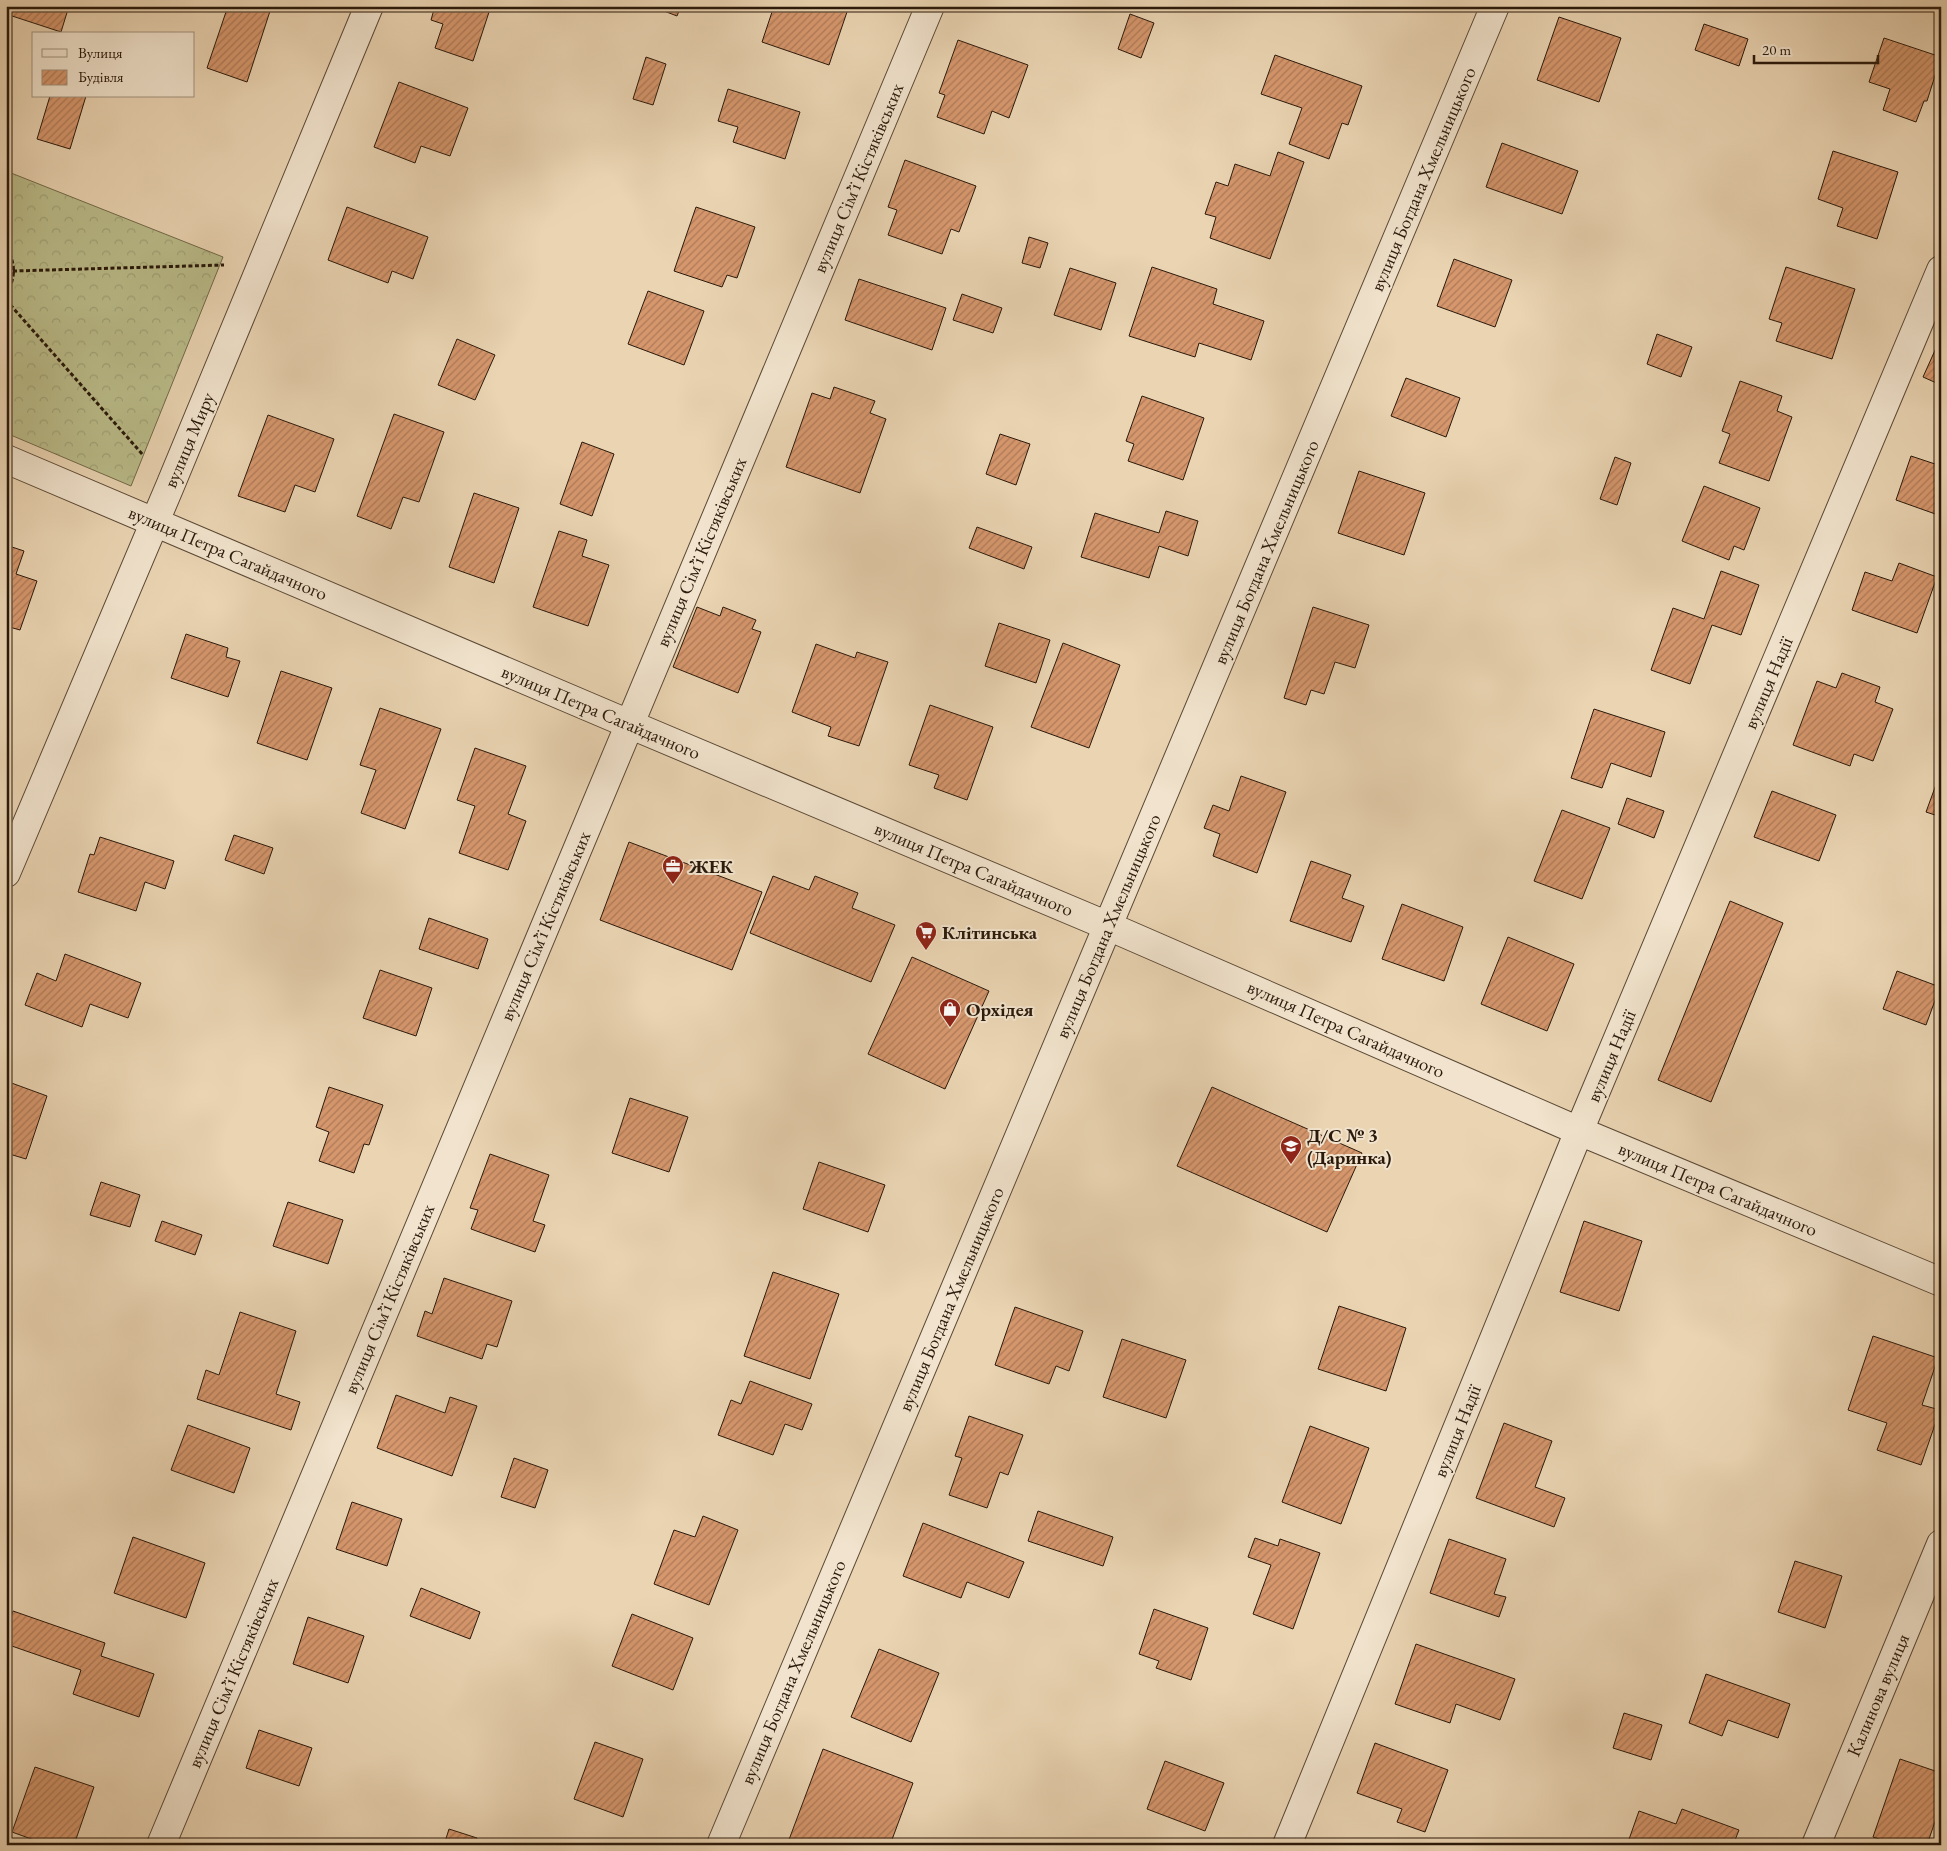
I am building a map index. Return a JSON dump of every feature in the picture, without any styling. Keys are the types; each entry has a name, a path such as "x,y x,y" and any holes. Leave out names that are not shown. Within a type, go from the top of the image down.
{"street":[{"name":"вулиця Миру","path":"6,873 170,486 369,6"},
{"name":"вулиця Сімʼї Кістяківських","path":"161,1845 930,6"},
{"name":"вулиця Богдана Хмельницького","path":"720,1845 1495,6"},
{"name":"вулиця Надії","path":"1287,1845 1579,1131 1941,270"},
{"name":"вулиця Петра Сагайдачного","path":"6,459 1108,926 1579,1131 1941,1282"},
{"name":"Калинова вулиця","path":"1816,1845 1941,1544"}],"path":[{"path":"6,248 10,254 13,271 13,279 6,293"},
{"path":"13,271 262,264"},
{"path":"6,300 170,486"}],"green space":[{"path":"6,171 223,257 131,486 6,433"}],"building":[{"path":"6,6 69,6 61,32 6,14"},
{"path":"228,6 265,6 271,8 247,82 207,68"},
{"path":"435,6 491,6 473,61 435,48 443,24 431,20"},
{"path":"651,6 681,6 677,16"},
{"path":"774,6 849,6 829,65 762,42"},
{"path":"1130,14 1154,23 1141,58 1118,49"},
{"path":"1559,17 1621,38 1599,102 1537,80"},
{"path":"1704,24 1748,39 1739,66 1695,50"},
{"path":"1884,38 1941,57 1927,101 1924,101 1916,122 1883,110 1890,89 1869,82"},
{"path":"958,40 1028,65 1009,118 992,111 984,134 937,117 945,95 939,93"},
{"path":"1275,55 1362,86 1348,125 1342,123 1329,159 1289,144 1302,108 1261,94"},
{"path":"646,57 666,64 653,105 633,99"},
{"path":"399,82 468,108 450,156 421,146 415,163 374,147"},
{"path":"728,89 800,112 785,159 733,142 738,127 718,121"},
{"path":"49,98 85,98 70,149 37,139"},
{"path":"1502,143 1578,171 1562,214 1486,187"},
{"path":"1833,151 1898,172 1877,239 1837,226 1843,208 1818,199"},
{"path":"1278,152 1304,162 1270,259 1210,238 1216,217 1205,214 1216,182 1228,186 1235,164 1270,176"},
{"path":"905,160 976,186 959,232 951,229 942,254 888,235 897,210 888,207"},
{"path":"347,207 428,237 413,279 392,271 388,283 328,260"},
{"path":"696,207 755,227 737,278 727,275 722,287 674,271"},
{"path":"1029,237 1048,243 1040,268 1022,263"},
{"path":"1454,259 1512,280 1495,327 1437,306"},
{"path":"1152,267 1217,289 1213,304 1264,321 1251,360 1199,343 1195,357 1129,336"},
{"path":"1786,267 1855,289 1832,359 1776,341 1782,323 1769,319"},
{"path":"1070,268 1116,283 1101,330 1054,315"},
{"path":"859,279 946,308 932,350 845,320"},
{"path":"648,291 704,311 684,365 628,344"},
{"path":"962,294 1002,308 993,333 953,320"},
{"path":"1657,334 1692,347 1681,377 1647,364"},
{"path":"1941,337 1941,385 1923,377"},
{"path":"457,339 495,355 475,400 438,385"},
{"path":"1406,378 1460,398 1446,437 1391,416"},
{"path":"1740,381 1782,396 1777,411 1792,417 1769,481 1719,463 1730,434 1722,431"},
{"path":"834,387 875,401 870,413 886,419 860,493 786,467 812,393 830,399"},
{"path":"1142,396 1204,418 1183,480 1128,461 1134,444 1126,441"},
{"path":"394,414 444,432 419,502 403,497 391,529 357,516"},
{"path":"268,415 334,439 315,492 295,485 285,512 238,496"},
{"path":"1000,434 1030,444 1016,485 986,474"},
{"path":"582,442 614,454 592,516 560,504"},
{"path":"1911,456 1941,466 1941,516 1896,500"},
{"path":"1615,457 1631,463 1617,505 1600,499"},
{"path":"1359,471 1425,493 1404,555 1338,533"},
{"path":"1704,486 1760,508 1744,550 1734,546 1729,560 1682,541"},
{"path":"474,493 519,508 494,583 449,567"},
{"path":"1166,511 1198,521 1188,556 1159,546 1149,578 1081,557 1095,513 1159,533"},
{"path":"977,527 1032,547 1024,569 969,548"},
{"path":"559,531 587,540 582,556 609,565 588,626 533,607"},
{"path":"6,545 24,551 16,574 37,581 20,630 6,626"},
{"path":"1899,563 1937,577 1917,633 1852,610 1865,572 1892,581"},
{"path":"1721,571 1759,585 1741,635 1712,625 1690,684 1651,670 1673,608 1704,619"},
{"path":"697,607 720,616 723,607 756,620 752,629 761,632 738,693 673,667"},
{"path":"1313,607 1369,625 1355,668 1335,662 1324,694 1311,690 1306,705 1284,698"},
{"path":"999,623 1050,640 1036,683 985,666"},
{"path":"186,634 228,648 226,657 240,661 228,697 171,678"},
{"path":"1063,643 1120,665 1089,748 1031,727"},
{"path":"816,644 855,658 857,652 888,662 859,746 828,736 831,727 792,712"},
{"path":"281,671 332,688 307,760 257,743"},
{"path":"1842,673 1880,687 1875,702 1893,709 1873,761 1854,754 1850,766 1793,745 1817,681 1836,688"},
{"path":"930,705 993,727 967,800 934,788 939,775 909,765"},
{"path":"380,708 441,729 405,829 361,813 376,770 360,765"},
{"path":"1594,709 1665,732 1651,777 1611,763 1602,788 1571,778"},
{"path":"475,748 526,766 508,814 526,821 508,870 459,853 475,806 457,800"},
{"path":"1941,771 1941,817 1926,812"},
{"path":"1241,776 1286,792 1257,873 1213,856 1220,834 1204,828 1213,805 1229,811"},
{"path":"1772,791 1836,815 1819,861 1754,837"},
{"path":"1627,798 1664,811 1654,838 1618,824"},
{"path":"1562,810 1610,828 1582,899 1534,881"},
{"path":"234,835 273,848 264,874 225,860"},
{"path":"100,837 174,861 165,889 145,882 136,911 78,892 90,854 94,855"},
{"path":"629,842 762,892 732,970 600,920"},
{"path":"1311,861 1351,875 1342,898 1364,906 1351,942 1290,921"},
{"path":"773,876 809,890 815,876 858,893 852,908 895,925 871,982 750,933"},
{"path":"1730,901 1783,923 1711,1102 1658,1080"},
{"path":"1402,904 1463,927 1444,981 1382,959"},
{"path":"429,918 488,939 478,969 419,949"},
{"path":"1508,937 1574,964 1547,1031 1481,1004"},
{"path":"65,954 141,983 128,1018 90,1004 82,1027 25,1005 37,973 56,981"},
{"path":"912,957 989,991 945,1089 868,1054"},
{"path":"380,970 432,988 416,1036 363,1018"},
{"path":"1897,971 1940,987 1926,1025 1883,1009"},
{"path":"6,1081 47,1096 26,1159 6,1153"},
{"path":"329,1087 383,1105 369,1145 364,1144 354,1173 319,1161 329,1132 316,1127"},
{"path":"1212,1087 1362,1153 1327,1232 1177,1166"},
{"path":"630,1098 688,1117 669,1172 612,1153"},
{"path":"490,1154 549,1175 533,1221 545,1225 535,1252 471,1229 478,1210 470,1208"},
{"path":"819,1162 885,1185 868,1232 803,1209"},
{"path":"101,1182 140,1195 130,1227 90,1215"},
{"path":"288,1202 343,1220 328,1264 273,1246"},
{"path":"162,1221 202,1235 195,1255 155,1241"},
{"path":"1584,1221 1642,1241 1619,1311 1560,1292"},
{"path":"773,1272 839,1294 810,1379 744,1356"},
{"path":"444,1278 512,1301 497,1347 487,1344 482,1359 417,1336 425,1311 432,1314"},
{"path":"1339,1306 1406,1328 1386,1391 1318,1369"},
{"path":"1015,1307 1083,1331 1069,1371 1056,1366 1049,1384 995,1365"},
{"path":"240,1312 296,1331 276,1394 300,1402 291,1430 197,1399 206,1370 219,1375"},
{"path":"1873,1336 1938,1358 1922,1405 1940,1410 1921,1465 1877,1450 1887,1423 1848,1410"},
{"path":"1122,1339 1186,1360 1166,1418 1103,1397"},
{"path":"750,1381 812,1404 802,1430 785,1424 773,1455 718,1435 731,1400 741,1404"},
{"path":"396,1395 445,1413 450,1397 477,1406 452,1476 377,1448"},
{"path":"969,1416 1023,1435 1008,1475 1000,1472 987,1508 949,1495 962,1458 955,1456"},
{"path":"1504,1423 1552,1441 1535,1487 1565,1498 1554,1527 1476,1498"},
{"path":"188,1425 250,1448 234,1493 171,1470"},
{"path":"1310,1426 1369,1448 1341,1524 1282,1502"},
{"path":"514,1458 548,1470 535,1508 501,1497"},
{"path":"352,1502 402,1519 387,1566 336,1549"},
{"path":"1038,1511 1113,1537 1103,1566 1028,1541"},
{"path":"703,1516 738,1530 709,1605 654,1584 674,1530 695,1537"},
{"path":"923,1523 1024,1562 1009,1598 967,1582 961,1598 903,1576"},
{"path":"133,1537 205,1563 186,1618 114,1593"},
{"path":"1255,1538 1278,1546 1280,1539 1320,1553 1293,1629 1253,1614 1271,1565 1248,1557"},
{"path":"1449,1539 1506,1559 1494,1594 1506,1597 1499,1617 1430,1593"},
{"path":"1795,1561 1842,1576 1825,1628 1778,1612"},
{"path":"421,1588 480,1612 470,1639 410,1616"},
{"path":"1154,1609 1208,1628 1191,1680 1156,1668 1159,1661 1139,1654"},
{"path":"13,1611 105,1643 101,1656 154,1674 139,1717 73,1694 81,1670 6,1644 6,1631"},
{"path":"632,1614 693,1638 673,1690 612,1666"},
{"path":"308,1617 364,1636 348,1683 293,1664"},
{"path":"1416,1644 1515,1679 1500,1720 1456,1704 1450,1723 1395,1704"},
{"path":"879,1649 939,1673 911,1742 851,1717"},
{"path":"1706,1674 1790,1704 1778,1738 1728,1720 1722,1736 1689,1723"},
{"path":"1624,1713 1662,1725 1651,1760 1613,1748"},
{"path":"259,1730 312,1748 299,1786 246,1768"},
{"path":"595,1742 643,1759 623,1817 574,1799"},
{"path":"1375,1743 1448,1770 1425,1832 1397,1822 1402,1809 1357,1793"},
{"path":"823,1749 913,1783 890,1845 787,1845"},
{"path":"1900,1759 1941,1773 1941,1804 1927,1845 1897,1845 1873,1837"},
{"path":"1165,1761 1224,1783 1205,1831 1147,1809"},
{"path":"35,1767 94,1787 74,1845 48,1845 12,1832"},
{"path":"1682,1809 1739,1830 1733,1845 1627,1845 1639,1811 1676,1824"},
{"path":"449,1829 477,1838 475,1845 444,1845"}],"place":[{"name":"ЖЕК","path":"673,885"},
{"name":"Клітинська","path":"926,951"},
{"name":"Орхідея","path":"950,1028"},
{"name":"Д/С № 3 (Даринка)","path":"1291,1165"}]}
